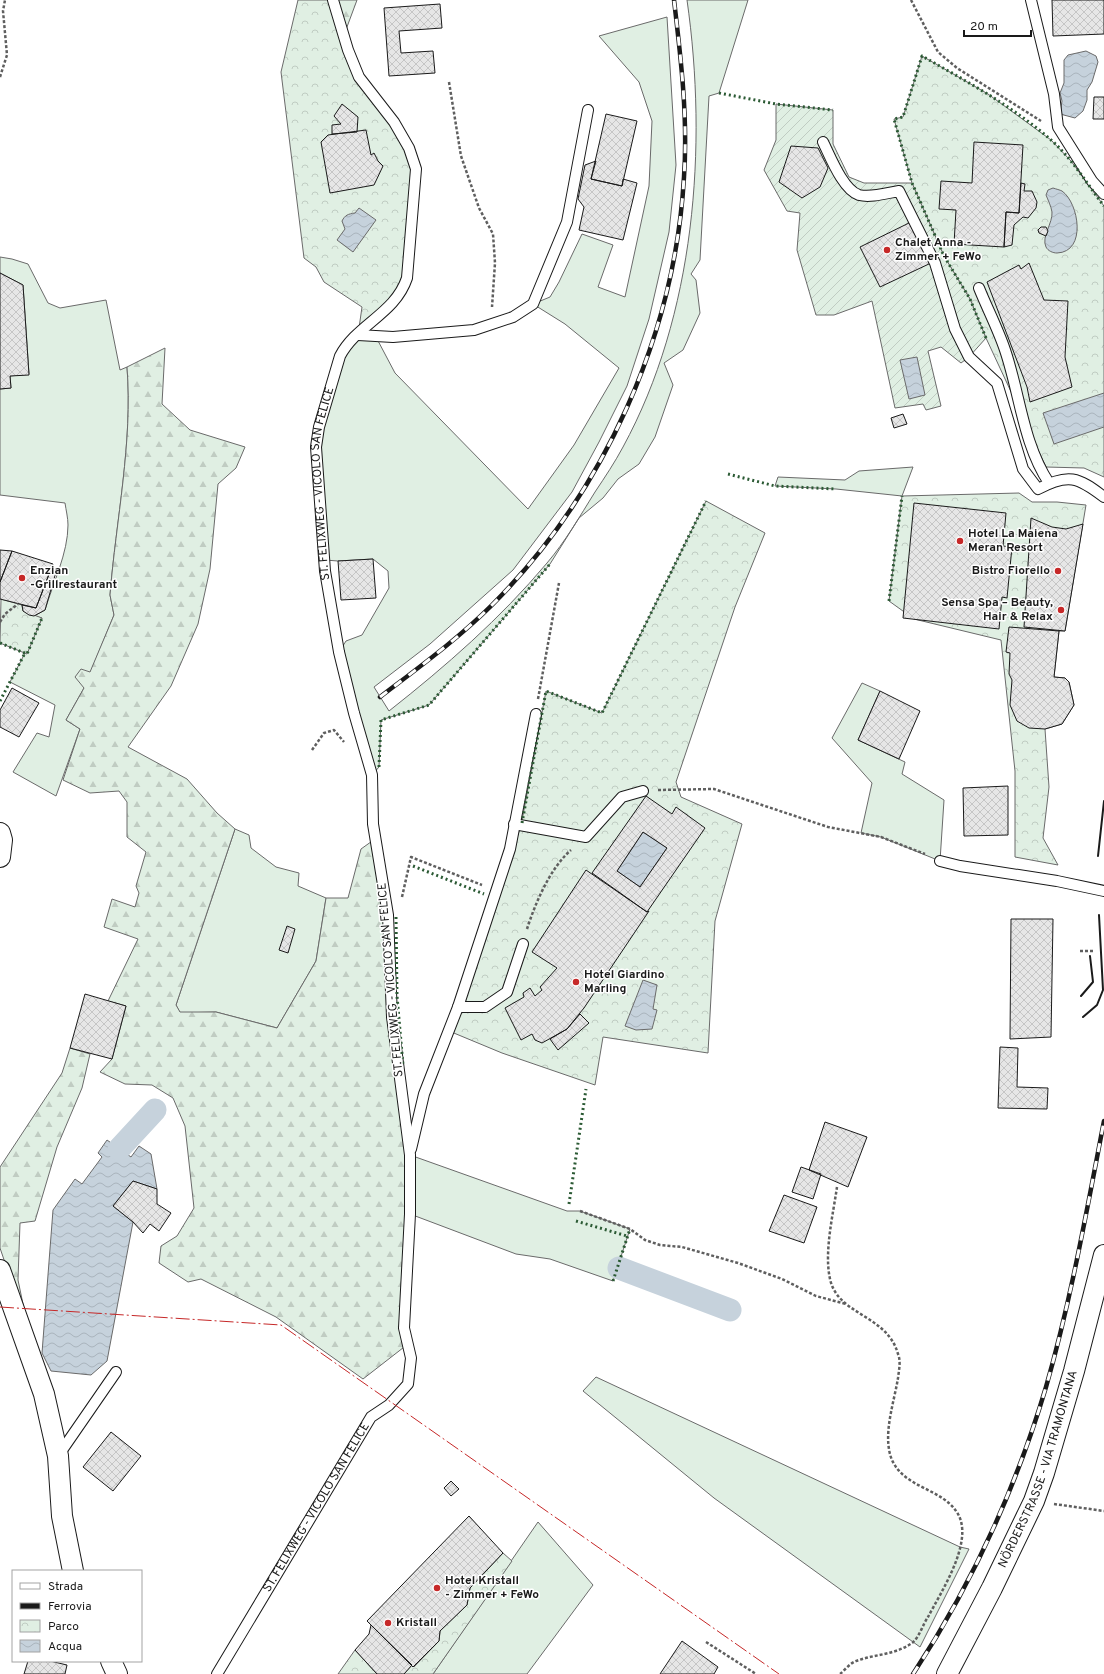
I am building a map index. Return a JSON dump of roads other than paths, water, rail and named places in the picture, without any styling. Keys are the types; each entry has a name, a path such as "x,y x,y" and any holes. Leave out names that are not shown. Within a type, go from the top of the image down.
{"street":[{"path":"0,833 2,840 0,858"},
{"name":"NÖRDERSTRASSE - VIA TRAMONTANA","path":"947,1674 992,1588 1034,1501 1044,1474 1074,1371 1104,1254"},
{"path":"0,1270 44,1394 58,1456 62,1516 73,1570"},
{"path":"111,1662 117,1674"}],"lane":[{"name":"ST. FELIXWEG - VICOLO SAN FELICE","path":"216,1674 371,1417 389,1405 408,1384 411,1358 404,1328 410,1214 410,1154 392,1017 388,915 373,824 372,775 354,713 339,652 325,571 316,447 319,427 336,365 345,346 370,322 390,307 397,299 407,278 416,169 409,148 394,122 359,77 348,50 333,0"},
{"path":"1031,0 1054,94 1058,127 1092,181 1104,194"},
{"path":"358,335 393,337 474,330 513,317 533,304 567,222 588,110"},
{"path":"823,142 845,184 852,191 860,195 879,195 899,191 935,263 955,329 969,357 997,383 1023,469 1038,489 1049,483 1072,478 1087,484 1104,497"},
{"path":"979,288 1005,350 1025,424 1039,467 1049,483"},
{"name":"ST. FELIXWEG - VICOLO SAN FELICE","path":"410,1154 424,1094 458,1007 510,849 536,714"},
{"path":"514,824 586,837 622,797 643,791"},
{"path":"940,861 960,866 1057,881 1104,891"},
{"path":"458,1007 485,1007 507,992 523,944"},
{"path":"58,1456 116,1372"}],"water":[{"path":"1086,51 1096,56 1098,62 1092,82 1087,90 1087,100 1083,111 1075,118 1060,114 1062,101 1060,93 1064,83 1064,60 1068,55"},
{"path":"1053,188 1062,191 1068,197 1073,206 1077,226 1073,245 1067,251 1057,253 1048,250 1045,243 1046,234 1052,216 1046,195 1048,190"},
{"path":"359,208 376,220 353,252 337,240 345,229 342,221 344,217 355,213"},
{"path":"917,357 925,395 909,399 900,360"},
{"path":"1104,393 1104,427 1054,444 1043,413"},
{"path":"643,832 667,848 640,887 617,871"},
{"path":"643,980 657,985 653,1009 657,1010 652,1029 636,1030 625,1026"},
{"path":"107,1140 131,1157 139,1146 151,1154 157,1189 133,1181 113,1206 133,1222 107,1361 91,1375 51,1371 42,1353 53,1210 75,1179 82,1184 102,1157 98,1153"}],"waterway":[{"path":"119,1149 155,1110"},
{"path":"619,1268 730,1310"}],"railway":[{"path":"380,697 466,630 492,605 532,561 568,513 600,462 627,408 649,352 666,295 678,236 684,177 685,133 681,66 674,0"},
{"path":"913,1674 934,1641 973,1571 1006,1499 1034,1425 1046,1387 1063,1321 1078,1254 1104,1121"}],"place":[{"name":"Chalet Anna - Zimmer + FeWo","path":"887,250"},
{"name":"Hotel La Maiena Meran Resort","path":"960,541"},
{"name":"Bistro Fiorello","path":"1058,571"},
{"name":"Enzian -Grillrestaurant","path":"22,578"},
{"name":"Sensa Spa – Beauty, Hair & Relax","path":"1061,610"},
{"name":"Hotel Giardino Marling","path":"576,982"},
{"name":"Hotel Kristall - Zimmer + FeWo","path":"437,1588"},
{"name":"Kristall","path":"388,1623"}]}
